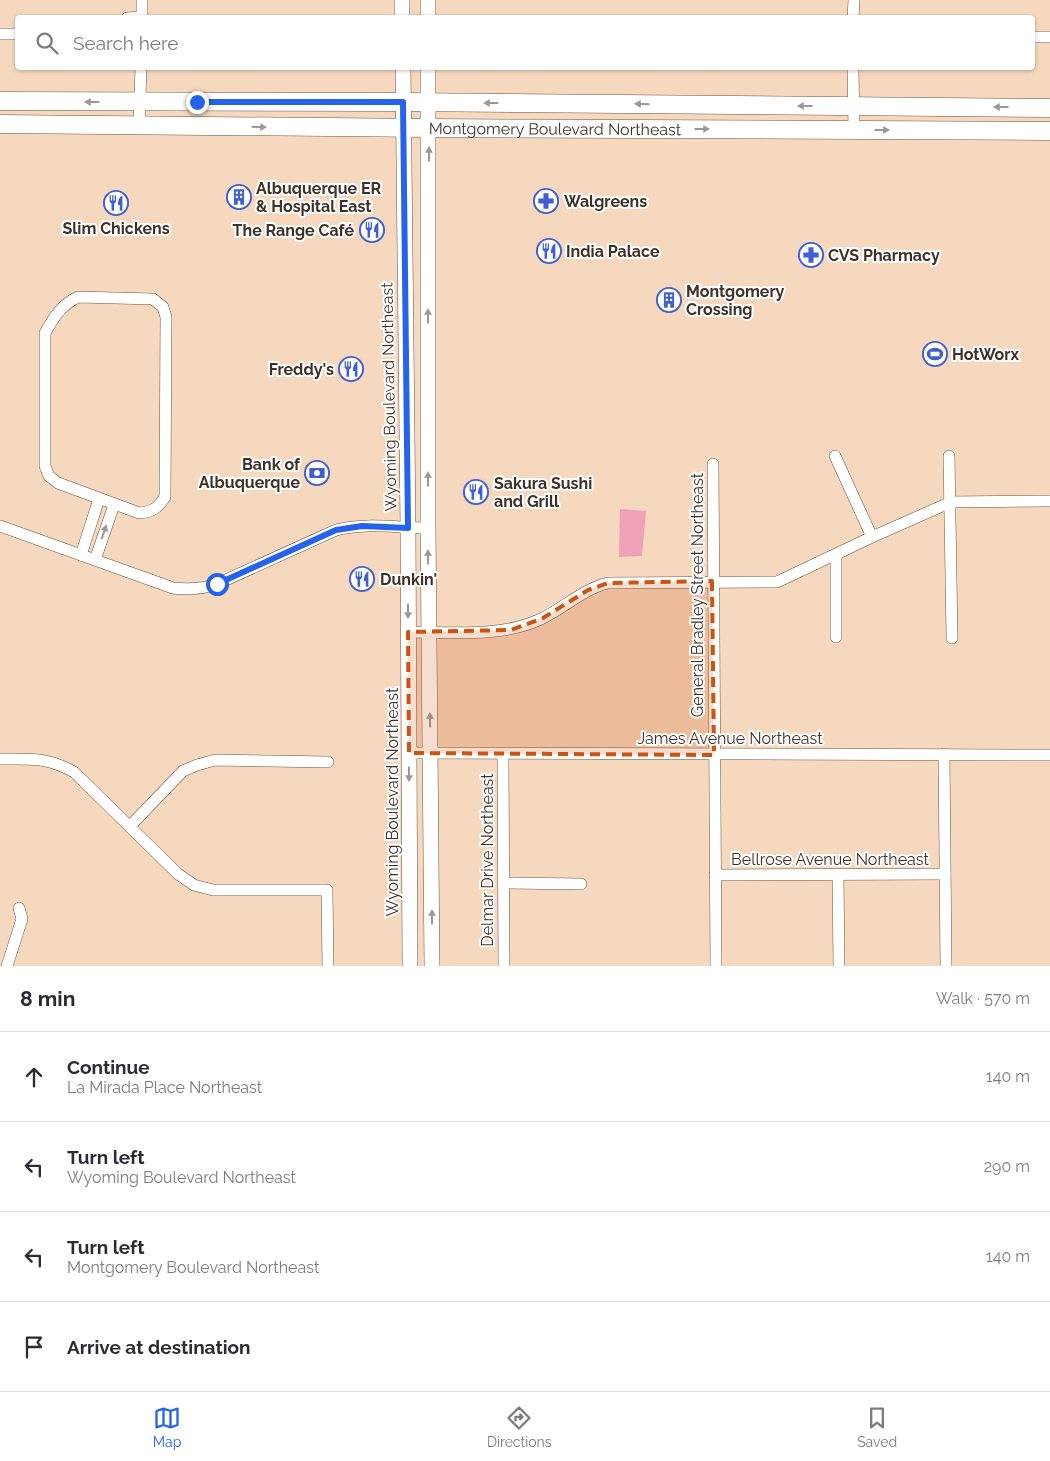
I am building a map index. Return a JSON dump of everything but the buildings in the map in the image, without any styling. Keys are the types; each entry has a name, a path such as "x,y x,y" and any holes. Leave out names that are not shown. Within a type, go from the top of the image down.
{"main road":[{"path":"402,0 402,15"},
{"path":"428,0 428,15"},
{"name":"Wyoming Boulevard Northeast","path":"403,70 410,754 410,966"},
{"path":"428,70 428,528 432,966"},
{"name":"Montgomery Boulevard Northeast","path":"0,101 428,102 1050,108"},
{"path":"176,125 224,114 255,114 282,102"},
{"name":"Montgomery Boulevard Northeast","path":"0,124 1050,131"}],"street":[{"path":"142,0 142,15"},
{"path":"853,15 854,0"},
{"path":"0,34 15,34"},
{"path":"1035,37 1050,37"},
{"path":"139,124 141,70"},
{"path":"853,70 854,130"},
{"path":"78,297 153,299 163,307 166,317 165,496 159,506 149,512 139,513 99,500 58,483 49,476 45,466 45,332 54,317 67,302 78,297"},
{"path":"835,456 872,537"},
{"path":"949,456 952,638"},
{"name":"General Bradley Street Northeast","path":"712,464 716,966"},
{"path":"81,555 99,500"},
{"path":"408,632 511,630 543,618 588,590 608,583 777,582 951,502 1050,501"},
{"path":"95,560 114,505"},
{"path":"0,526 173,588 200,589 217,584 336,530 362,526 428,528"},
{"path":"836,555 836,637"},
{"name":"James Avenue Northeast","path":"410,754 1050,754"},
{"name":"Delmar Drive Northeast","path":"503,754 504,966"},
{"path":"944,754 946,966"},
{"path":"0,759 40,759 58,763 74,772 178,874 194,885 213,890 326,890 328,966"},
{"path":"130,826 183,771 197,765 215,760 328,762"},
{"name":"Bellrose Avenue Northeast","path":"715,875 945,874"},
{"path":"838,875 839,966"},
{"path":"504,882 581,884"},
{"path":"0,964 7,966 22,919 19,908"}],"highlighted area":[{"path":"712,581 714,755 409,753 408,632 511,630 543,618 588,590 608,583"}],"shaded area":[{"path":"620,509 646,511 642,556 619,557"}],"place":[{"name":"Albuquerque ER & Hospital East","path":"239,197"},
{"name":"Walgreens","path":"546,201"},
{"name":"Slim Chickens","path":"116,203"},
{"name":"The Range Café","path":"372,230"},
{"name":"India Palace","path":"549,251"},
{"name":"CVS Pharmacy","path":"811,255"},
{"name":"Montgomery Crossing","path":"669,300"},
{"name":"HotWorx","path":"935,354"},
{"name":"Freddy's","path":"351,369"},
{"name":"Bank of Albuquerque","path":"317,473"},
{"name":"Sakura Sushi and Grill","path":"476,492"},
{"name":"Dunkin'","path":"362,579"}],"route":[{"path":"197,102 403,102 408,528 362,526 336,530 217,584"}]}
